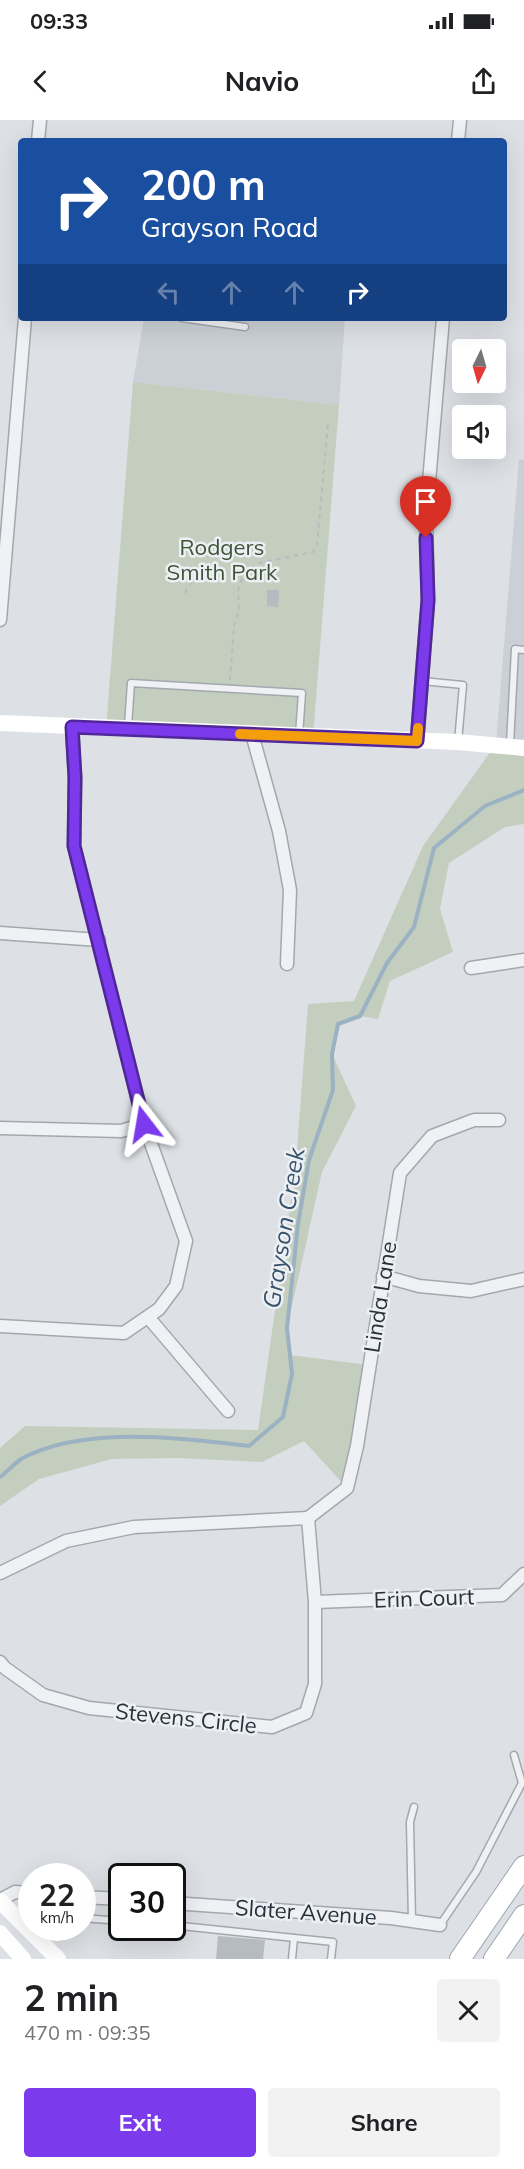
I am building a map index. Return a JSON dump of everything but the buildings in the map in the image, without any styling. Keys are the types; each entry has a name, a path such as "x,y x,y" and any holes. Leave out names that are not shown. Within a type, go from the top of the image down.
{"main road":[{"path":"460,1959 524,1866"},
{"path":"494,1959 524,1915"}],"street":[{"path":"38,138 40,120"},
{"path":"458,138 460,120"},
{"path":"0,620 24,321"},
{"path":"417,741 428,600 426,517 443,321"},
{"path":"0,723 458,742 517,747"},
{"path":"0,1326 124,1333 159,1309 176,1286 186,1240 144,1124 74,846 75,777 72,727"},
{"path":"252,734 279,831 290,890 287,964"},
{"path":"0,933 99,940"},
{"path":"471,968 524,960"},
{"name":"Linda Lane","path":"308,1518 347,1488 357,1446 400,1173 432,1136 474,1120 499,1120"},
{"path":"0,1128 121,1131 144,1124"},
{"path":"382,1276 419,1286 471,1291 524,1279"},
{"path":"148,1317 228,1411"},
{"path":"0,1573 66,1541 134,1527 308,1518 315,1602"},
{"name":"Erin Court","path":"315,1602 502,1596 524,1574"},
{"name":"Stevens Circle","path":"0,1662 43,1695 89,1708 272,1727 306,1713 315,1684 315,1602"},
{"path":"18,1892 0,1900 18,1916"},
{"name":"Slater Avenue","path":"186,1904 440,1925"},
{"path":"0,1933 23,1959"},
{"path":"42,1941 58,1959"}],"lane":[{"path":"203,321 245,327"},
{"path":"517,747 515,649 524,650"},
{"path":"422,681 463,685 458,742"},
{"path":"128,730 130,683 302,693 299,736"},
{"path":"440,1925 476,1872 522,1783 514,1755"},
{"path":"412,1921 410,1822 414,1807"},
{"path":"186,1926 333,1942 331,1959"},
{"path":"292,1959 294,1938"}],"path":[{"path":"229,689 234,625 239,611 239,582 250,568 259,563 313,552 319,535 328,424"},
{"path":"185,593 194,578 239,582"}],"shaded area":[{"path":"143,321 345,321 339,405 133,382"},
{"path":"519,459 524,460 524,748 496,744"}],"green space":[{"name":"Rodgers Smith Park","path":"133,382 339,405 313,737 106,729"},
{"path":"496,744 524,748 524,824 505,827 449,863 440,909 453,952 390,981 378,1019 360,1016 338,1024 332,1054 356,1106 322,1172 287,1328 290,1355 369,1365 347,1488 304,1441 262,1462 178,1458 112,1459 39,1479 0,1506 0,1448 25,1426 258,1430 296,1163 308,1004 354,1001 423,846"}],"waterway":[{"name":"Grayson Creek","path":"0,1477 21,1459 46,1448 103,1438 163,1438 249,1446 283,1417 292,1374 287,1328 298,1224 309,1160 333,1090 332,1054 338,1024 360,1016 387,963 414,927 434,848 485,806 524,790"}],"slow traffic":[{"path":"240,734 417,741 418,728"}],"route":[{"path":"144,1124 74,846 75,777 72,727 417,741 428,600 426,538"}]}
